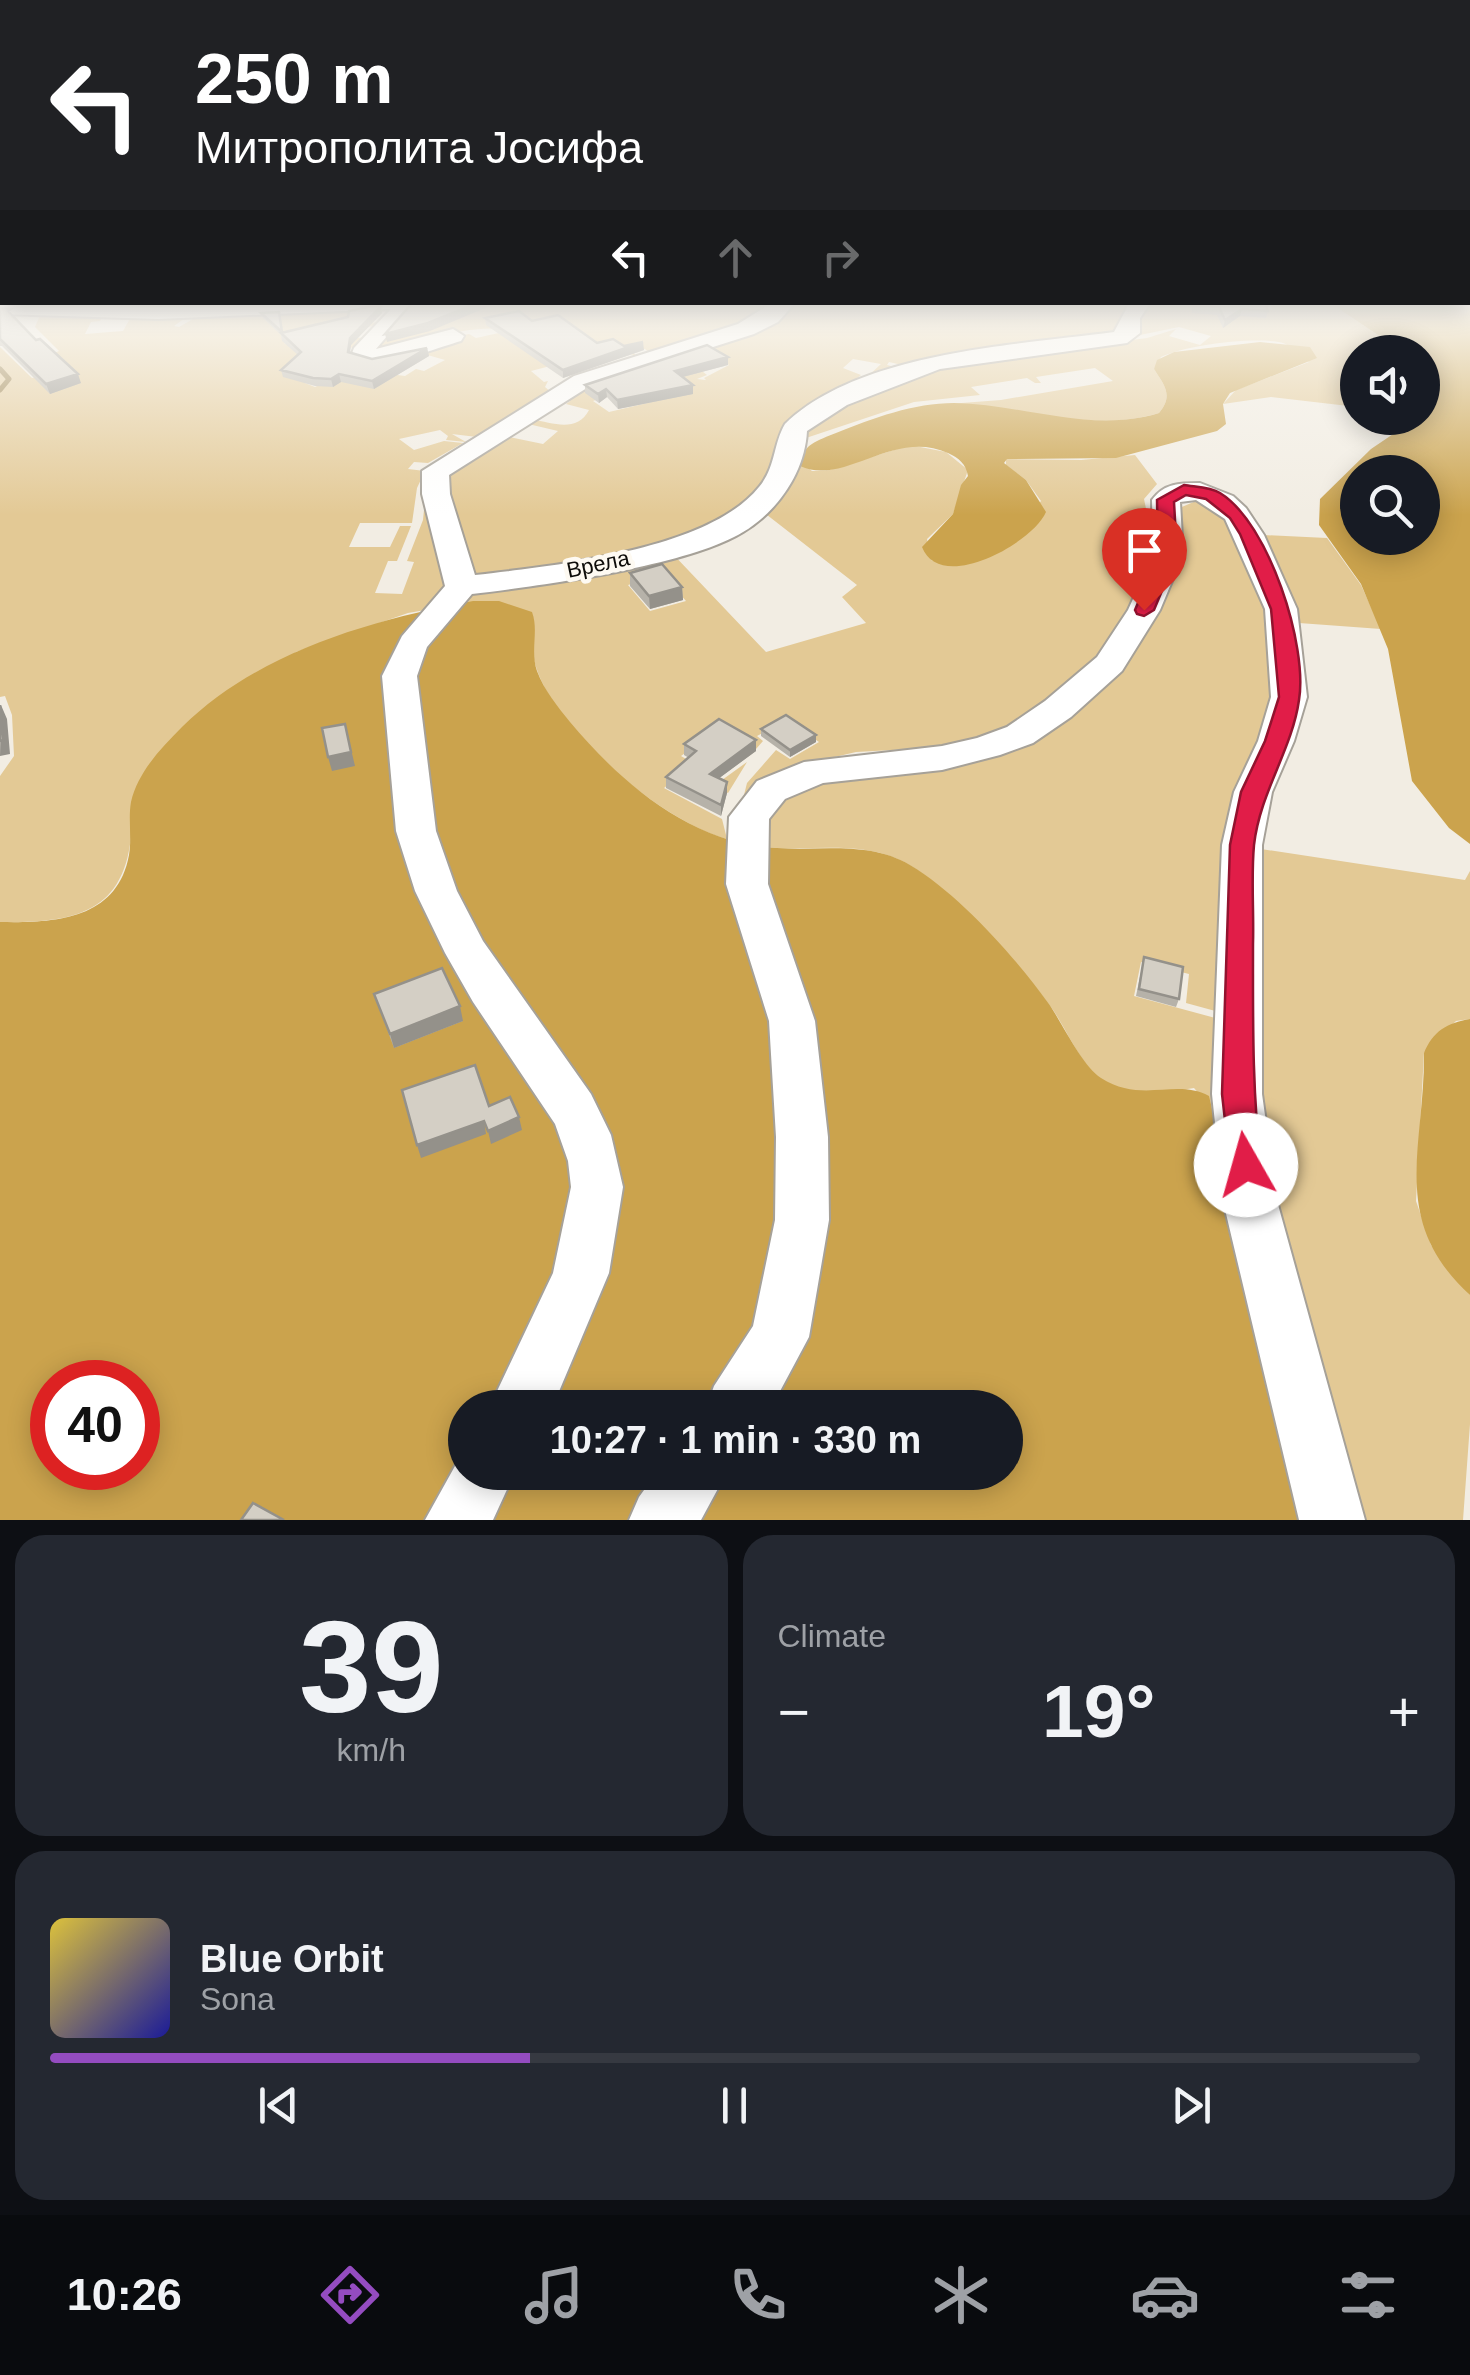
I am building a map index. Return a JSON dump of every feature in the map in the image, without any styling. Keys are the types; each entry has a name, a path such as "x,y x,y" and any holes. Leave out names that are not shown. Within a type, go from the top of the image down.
{"street":[{"path":"528,1390 586,1260 598,1184 585,1128 488,987 446,909 416,832 401,698 402,664 410,648 447,610 461,586 458,559 435,498 432,484 436,471 582,381 607,373"},
{"name":"Врела","path":"461,586 570,570 716,534 750,514 767,497 795,448 794,428 808,414 902,373"},
{"path":"747,1390 780,1338 802,1220 802,1137 792,1021 747,884 749,817 771,790 817,770 942,758 1020,736 1110,664 1144,610 1168,555 1166,500 1176,492 1200,491 1223,502 1249,534 1280,604 1288,649 1290,697 1253,792 1242,845 1237,1094 1250,1200 1332,1520"},
{"path":"458,1520 474,1490"},
{"path":"662,1520 683,1490"}],"shaded area":[{"path":"0,373 27,373 32,378 50,373 322,373 305,383 315,387 345,373 405,376 533,373 548,381 545,387 551,392 477,437 452,434 466,442 446,440 448,436 440,430 399,439 414,450 444,441 463,443 428,463 414,462 408,469 425,471 417,488 412,523 360,523 349,547 390,547 400,526 411,526 397,561 388,561 375,593 402,594 414,562 407,561 423,520 425,500 449,587 437,608 408,613 296,652 132,822 129,852 121,876 109,894 75,915 0,922 0,776 14,756 12,715 5,696 0,697"},
{"path":"623,373 623,384 598,390 604,397 593,401 609,412 660,400 659,394 648,394 645,373 704,373 707,375 697,379 714,373 856,373 861,375 854,381 868,387 831,400 794,420 788,452 775,478 746,512 728,522 655,547 565,569 492,579 474,576 443,487 457,462 505,436 543,444 558,431 524,423 532,419 565,425 579,421 589,410 566,404 570,401 562,398 587,384"},
{"path":"871,373 891,373 871,386 857,380"},
{"path":"914,373 1063,373 1036,377 1041,383 1027,378 971,387 980,395 914,402 806,438 803,430 807,423"},
{"path":"1102,373 1157,373 1166,390 1166,401 1159,413 1100,421 982,407 922,406 1001,400 1113,381"},
{"path":"1156,373 1280,373 1230,393 1223,404 1226,424 1217,431 1116,458 1007,459 1004,463 1026,480 1046,512 1023,538 1005,550 965,565 947,566 932,560 922,547 953,514 961,485 968,476 955,457 928,447 908,447 834,469 800,466 803,453 817,441 909,409 954,403 1082,419 1133,419 1159,413 1166,401 1164,385"},
{"path":"1280,373 1340,373 1340,405 1271,397 1223,404 1236,390"},
{"path":"1440,373 1470,373 1470,844 1449,828 1412,781 1388,649 1361,584 1340,555 1440,555 1440,455 1365,455 1392,435 1440,435"},
{"path":"910,445 946,452 968,470 953,514 927,539 931,560 949,565 966,564 994,551 1041,501 1026,480 1006,465 1006,459 1081,460 1135,455 1157,484 1144,499 1155,552 1141,589 1097,660 1069,686 998,733 947,747 856,752 826,759 796,768 742,803 747,783 776,750 790,759 819,742 787,720 757,736 763,741 756,749 718,729 681,756 722,780 747,762 728,793 685,771 664,788 722,819 727,839 669,812 606,763 554,703 538,673 532,645 461,603 469,594 642,559 656,577 628,585 650,611 686,601 648,558 670,551 766,652 866,623 842,597 857,585 762,511 799,461 812,471 826,471"},
{"path":"1340,479 1340,554 1319,525 1320,499"},
{"path":"1196,501 1227,517 1266,593 1276,679 1219,1012 1186,1003 1189,974 1141,962 1134,996 1219,1019 1214,1111 1194,1088 1157,1093 1132,1091 1098,1077 1022,971 942,889 906,863 854,849 763,847 764,820 783,795 824,778 948,767 1123,668 1177,509"},
{"path":"1263,535 1327,538 1361,585 1381,629 1299,623 1295,605"},
{"path":"473,601 499,601 532,612 535,663 552,698 612,767 661,807 688,823 746,844 862,850 910,865 948,893 1003,947 1101,1078 1131,1089 1184,1089 1209,1096 1308,1520 0,1520 0,922 61,919 80,914 111,893 122,877 129,855 131,802 139,781 166,743 212,701 281,659 395,618"},
{"path":"1261,849 1465,880 1470,871 1470,1019 1456,1021 1424,1053 1416,1201 1431,1245 1470,1295 1470,1424 1463,1520 1363,1520 1277,1218 1261,1105"},
{"path":"1470,1019 1470,1295 1445,1267 1428,1239 1420,1211 1417,1152 1424,1053 1442,1029"}],"building":[{"path":"35,373 78,374 46,384"},
{"path":"293,373 385,373 372,381 339,374 331,379"},
{"path":"622,373 677,373 693,385 617,400 606,389 598,394 585,385"},
{"path":"662,564 682,587 649,596 630,573"},
{"path":"786,715 816,735 790,750 761,729"},
{"path":"719,719 756,740 710,774 727,782 721,805 666,777 696,751 684,744"},
{"path":"345,724 351,752 328,757 322,728"},
{"path":"1144,957 1183,967 1179,999 1139,989"},
{"path":"442,968 460,1006 390,1034 374,994"},
{"path":"475,1065 489,1106 510,1097 519,1117 488,1131 484,1121 417,1145 402,1090"},
{"path":"253,1503 284,1520 241,1520"}],"waterway":[{"path":"0,390 9,379 4,373"}],"route":[{"path":"1144,610 1168,555 1164,528 1166,500 1184,490 1212,495 1236,514 1249,534 1281,609 1290,697 1253,792 1242,845 1237,1094 1246,1165"}]}
